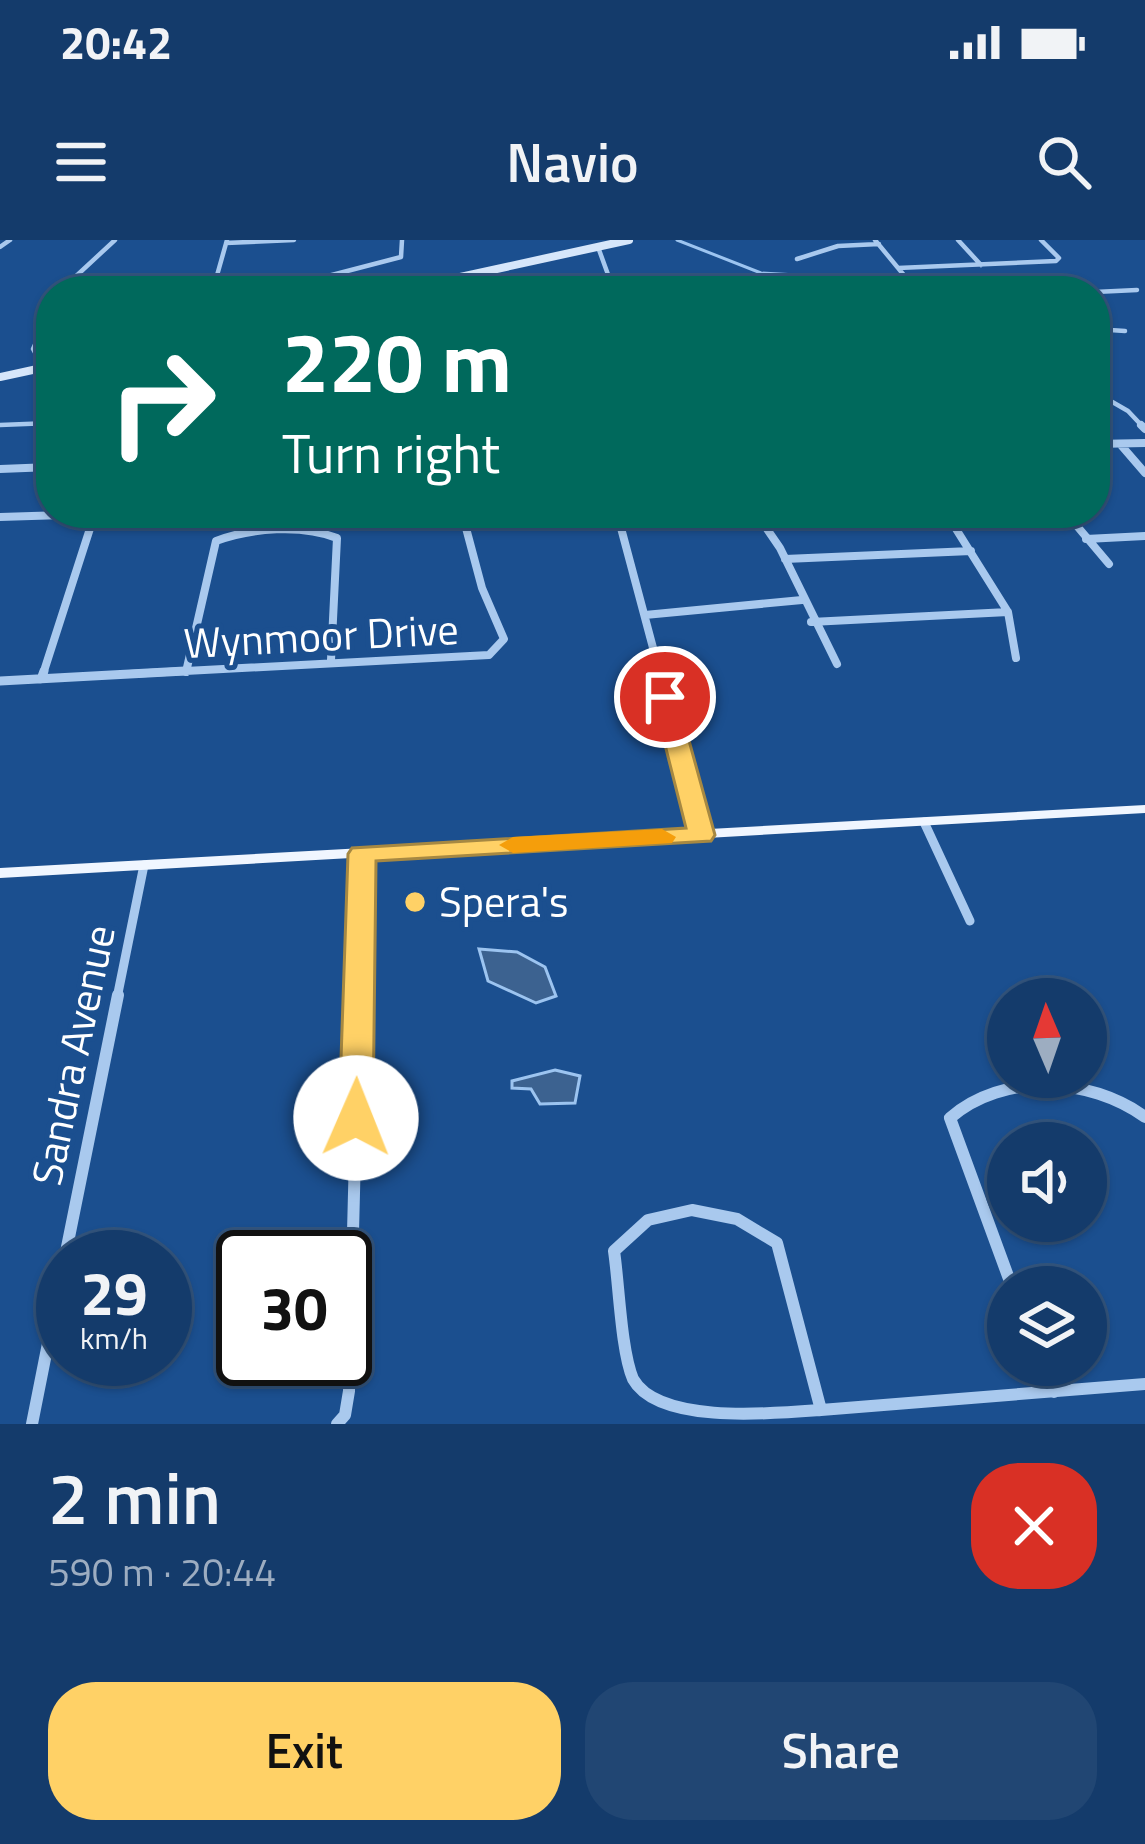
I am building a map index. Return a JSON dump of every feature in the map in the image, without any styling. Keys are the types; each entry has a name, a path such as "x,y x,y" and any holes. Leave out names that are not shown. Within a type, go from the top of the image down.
{"main road":[{"path":"0,873 1145,809"}],"street":[{"path":"0,247 10,240"},
{"path":"70,276 105,254 115,240"},
{"path":"217,276 227,242 293,240"},
{"path":"332,276 401,257 402,240"},
{"path":"465,276 629,240"},
{"path":"958,240 981,266"},
{"path":"898,268 1056,261 1059,258 1040,240"},
{"path":"797,259 838,246 877,242 905,276"},
{"path":"598,247 609,276"},
{"path":"1110,291 1137,290"},
{"path":"1110,330 1125,332"},
{"path":"0,377 36,369"},
{"path":"1110,401 1145,429"},
{"path":"0,425 36,424"},
{"path":"1110,444 1145,442"},
{"path":"1120,444 1145,473"},
{"path":"0,469 36,468"},
{"path":"0,517 36,515"},
{"path":"41,679 90,528"},
{"name":"Wynmoor Drive","path":"0,681 490,655 502,645 467,528"},
{"path":"622,528 702,835"},
{"path":"765,528 837,664"},
{"path":"956,528 1008,612 1016,658"},
{"path":"1078,528 1109,564"},
{"path":"186,672 211,552 216,541 236,534 323,532 337,538 331,660"},
{"path":"1086,539 1145,536"},
{"path":"785,559 971,551"},
{"path":"645,615 802,600"},
{"path":"811,622 1008,612"},
{"path":"925,822 970,921"},
{"path":"337,1424 345,1415 350,1391 362,854"},
{"name":"Sandra Avenue","path":"70,1230 144,866"},
{"path":"1004,1266 952,1136 950,1118 962,1102 984,1094 1078,1086 1109,1094 1145,1118"},
{"path":"821,1411 777,1243 758,1225 722,1210 659,1214 628,1231 614,1251 633,1381 653,1405 676,1417 821,1411 1145,1384"},
{"path":"32,1424 40,1386"},
{"path":"1052,1386 1054,1392"}],"water":[{"path":"479,949 517,952 545,967 556,996 536,1003 488,981"},
{"path":"555,1070 580,1076 575,1103 540,1104 531,1089 512,1088 512,1081"}],"waterway":[{"path":"677,240 761,273 814,276"}],"slow traffic":[{"path":"513,845 662,837"}],"place":[{"name":"Spera's","path":"415,902"}],"route":[{"path":"356,1118 362,854 702,835 665,697"}]}
